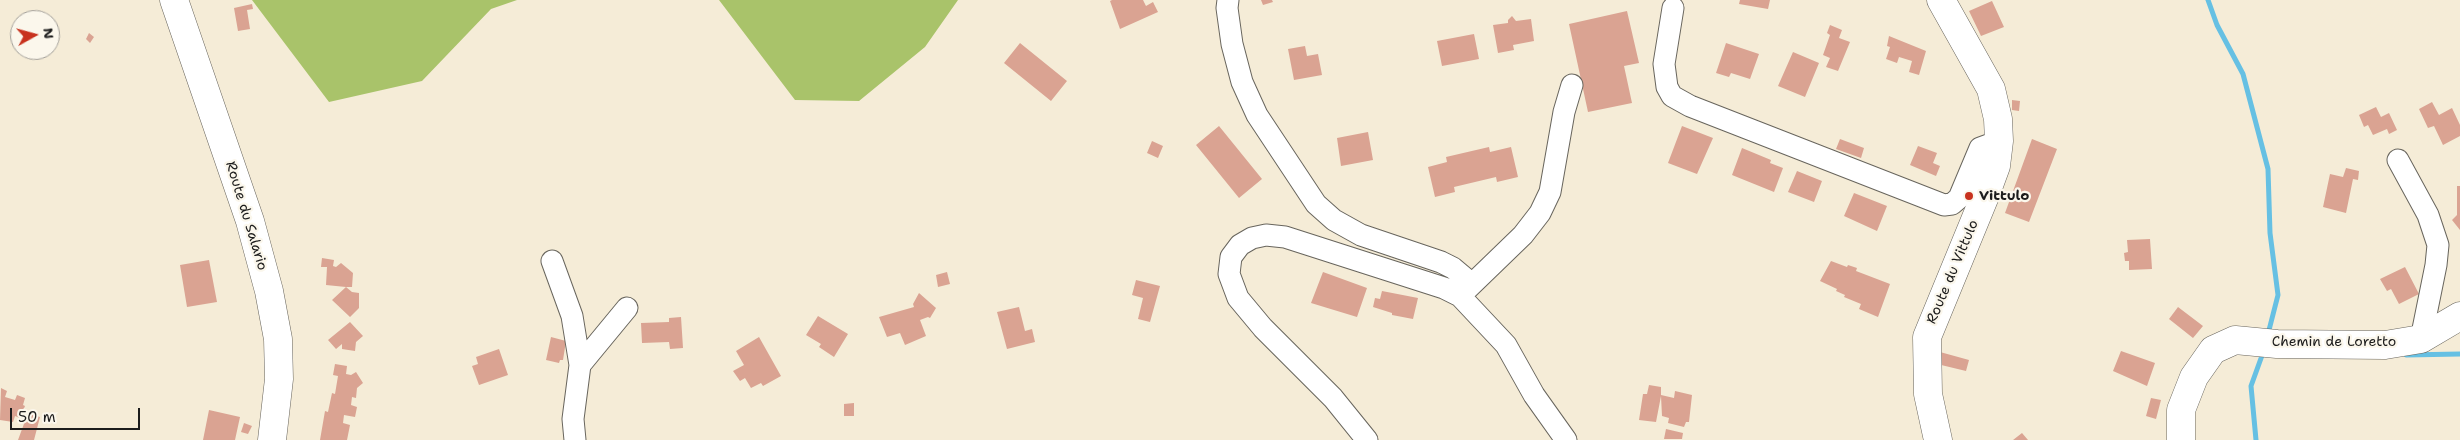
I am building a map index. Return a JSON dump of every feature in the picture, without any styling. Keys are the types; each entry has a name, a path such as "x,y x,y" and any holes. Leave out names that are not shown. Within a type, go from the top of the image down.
{"street":[{"name":"Route du Salario","path":"174,0 250,221 269,290 278,339 279,379 269,438"},
{"path":"1228,0 1227,8 1232,44 1242,82 1258,115 1316,204 1334,220 1361,235 1441,262 1453,268 1466,290 1506,345 1534,395 1566,440"},
{"name":"Route du Vittulo","path":"1938,440 1928,394 1927,337 1985,196 1996,166 1999,142 1998,119 1991,89 1941,0"},
{"path":"1673,8 1664,64 1667,87 1672,96 1690,106 1944,205 1952,204 1959,198 1980,148 1999,142"},
{"path":"1367,440 1333,398 1263,328 1238,298 1228,274 1231,257 1240,245 1252,238 1266,235 1285,237 1444,288 1466,290 1523,235 1540,212 1550,192 1564,112 1572,85"},
{"path":"2398,160 2428,215 2438,245 2436,265 2421,339"},
{"path":"552,261 572,316 580,365 573,419 575,440"},
{"path":"580,365 627,308"},
{"name":"Chemin de Loretto","path":"2181,440 2182,410 2194,377 2213,350 2235,340 2385,344 2421,339 2460,316"}],"green space":[{"path":"252,0 517,0 491,9 422,81 329,102"},
{"path":"719,0 958,0 925,47 859,101 795,100"}],"building":[{"path":"1143,0 1146,6 1153,2 1158,12 1120,29 1110,1"},
{"path":"1261,0 1272,0 1273,2 1263,5"},
{"path":"1740,0 1770,0 1768,9 1739,4"},
{"path":"1992,1 2004,27 1981,36 1969,11"},
{"path":"252,4 253,9 247,10 250,29 238,31 234,8"},
{"path":"1627,11 1639,63 1624,66 1632,103 1588,112 1569,24"},
{"path":"1512,16 1516,21 1531,19 1534,41 1513,45 1514,50 1498,53 1493,25 1508,23"},
{"path":"1830,25 1842,30 1839,38 1850,42 1838,71 1826,67 1830,58 1823,55 1830,35 1827,33"},
{"path":"89,33 94,37 90,43 86,39"},
{"path":"1474,34 1479,59 1442,66 1437,41"},
{"path":"1889,36 1926,51 1919,75 1909,72 1912,61 1899,57 1897,63 1886,59 1890,47 1887,46"},
{"path":"1020,43 1067,81 1051,101 1004,63"},
{"path":"1726,43 1759,54 1750,79 1731,73 1729,77 1716,73"},
{"path":"1305,46 1307,56 1318,54 1322,75 1294,80 1288,49"},
{"path":"1793,52 1819,63 1805,97 1778,86"},
{"path":"2012,100 2020,101 2019,111 2012,110"},
{"path":"2432,102 2439,115 2452,108 2460,125 2460,136 2443,145 2434,126 2428,128 2419,109"},
{"path":"2376,107 2381,117 2389,113 2397,130 2389,134 2387,129 2373,135 2368,125 2364,127 2359,115"},
{"path":"1219,126 1262,179 1239,198 1196,145"},
{"path":"1682,126 1713,138 1697,174 1668,163"},
{"path":"1368,132 1373,160 1341,166 1337,138"},
{"path":"1840,139 1864,148 1861,158 1836,149"},
{"path":"2032,139 2057,149 2029,222 2005,213"},
{"path":"1152,141 1163,146 1158,158 1147,153"},
{"path":"1918,146 1937,153 1933,163 1940,166 1936,176 1910,165"},
{"path":"1489,147 1490,152 1511,147 1518,177 1497,182 1496,177 1454,187 1455,192 1435,197 1428,167 1447,162 1446,157"},
{"path":"1742,148 1771,160 1770,163 1783,168 1774,192 1732,175"},
{"path":"2346,168 2359,171 2358,180 2353,179 2346,213 2323,207 2330,174 2343,177"},
{"path":"1797,171 1822,181 1814,202 1788,192"},
{"path":"2457,186 2460,186 2460,230 2452,220 2457,215"},
{"path":"1854,193 1887,206 1877,231 1844,216"},
{"path":"2150,239 2152,269 2129,270 2129,261 2125,261 2124,253 2128,252 2127,240"},
{"path":"322,258 334,260 333,266 336,267 341,263 353,273 352,287 326,285 327,267 321,267"},
{"path":"209,260 217,302 187,307 180,265"},
{"path":"1831,261 1847,267 1848,265 1857,268 1856,271 1890,284 1878,317 1859,309 1861,304 1844,297 1845,295 1836,291 1837,289 1820,281"},
{"path":"2405,267 2419,294 2399,304 2391,289 2387,291 2380,279"},
{"path":"947,272 950,284 938,287 936,275"},
{"path":"1323,272 1367,288 1357,317 1311,303"},
{"path":"1136,280 1160,286 1150,322 1138,319 1143,298 1132,295"},
{"path":"346,287 352,292 359,293 359,308 350,317 332,300"},
{"path":"1382,291 1418,298 1413,319 1392,315 1392,313 1373,307 1375,298 1380,299"},
{"path":"919,293 936,308 930,318 920,320 926,336 905,345 900,333 887,337 879,317 914,307 913,304"},
{"path":"1019,307 1025,331 1032,329 1035,342 1007,349 997,312"},
{"path":"2178,307 2203,326 2193,338 2169,319"},
{"path":"818,316 848,334 834,357 819,347 821,344 806,335"},
{"path":"681,317 683,348 670,349 669,342 642,343 641,323 669,322 669,318"},
{"path":"350,322 363,336 356,342 355,351 342,349 342,344 336,349 328,340"},
{"path":"551,337 566,341 563,360 560,360 559,363 546,360"},
{"path":"759,337 781,376 763,386 761,383 751,388 745,378 740,381 733,371 744,365 736,351"},
{"path":"499,349 508,375 479,385 472,366 478,364 476,357"},
{"path":"2121,351 2155,363 2147,386 2113,371"},
{"path":"1940,352 1969,360 1966,371 1937,364"},
{"path":"335,364 347,366 346,374 351,375 356,372 363,383 357,388 356,398 352,397 351,405 357,407 355,417 344,415 343,423 350,425 347,440 320,440 325,411 328,412 332,393 335,394 338,376 333,375"},
{"path":"1649,385 1661,387 1661,395 1674,398 1675,391 1692,395 1689,422 1686,422 1684,427 1668,423 1669,418 1662,416 1661,396 1656,422 1639,420 1643,394 1647,394"},
{"path":"1,388 7,391 5,397 15,400 17,395 25,398 23,405 25,406 20,418 15,416 13,422 0,420"},
{"path":"2151,398 2161,400 2156,419 2146,416"},
{"path":"854,403 854,416 844,416 844,404"},
{"path":"209,410 240,417 235,440 203,440"},
{"path":"28,413 40,417 34,440 18,440"},
{"path":"244,423 252,426 248,434 241,432"},
{"path":"1666,429 1683,433 1682,439 1664,439"},
{"path":"2022,433 2028,440 2013,440"}],"waterway":[{"path":"2208,0 2217,25 2243,74 2268,169 2270,233 2278,295 2268,334"},
{"path":"2256,440 2251,386 2264,350"},
{"path":"2406,355 2460,354"}],"place":[{"name":"Vittulo","path":"1969,196"}]}
